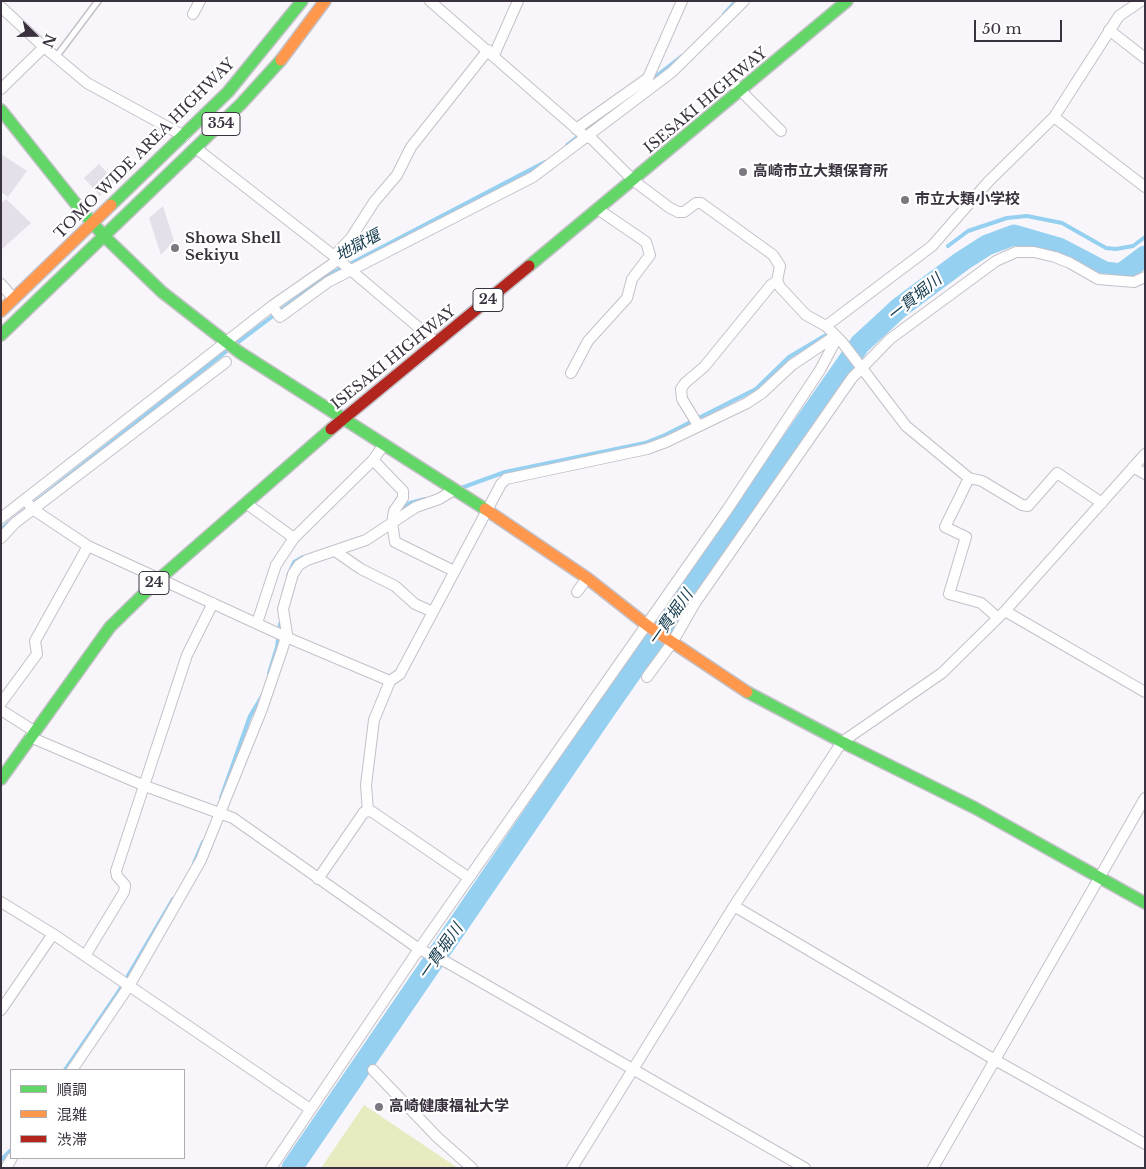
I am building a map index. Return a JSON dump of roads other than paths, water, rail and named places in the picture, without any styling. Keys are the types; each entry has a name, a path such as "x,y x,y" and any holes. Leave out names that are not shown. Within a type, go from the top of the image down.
{"main road":[{"name":"TOMO WIDE AREA HIGHWAY","path":"1,311 228,92 302,1"},
{"name":"354","path":"1,335 197,148 282,58 325,1"},
{"name":"ISESAKI HIGHWAY","path":"1,779 110,627 158,580 342,419 634,181 847,1"},
{"path":"1,110 105,237 162,292 225,342 383,446 488,511 587,578 670,642 735,685 842,742 975,808 1145,903"}],"street":[{"path":"192,14 200,1"},
{"path":"430,1 588,137 634,181 678,212 701,203 718,213 773,255 780,266 778,281 780,287 806,315 826,326 838,339 906,426 969,478 982,480 1022,505 1028,506 1057,473 1102,503"},
{"path":"1,518 225,342 336,258 374,202 397,175 410,147 491,52 518,1"},
{"path":"576,128 648,78 682,1"},
{"path":"272,306 280,317 328,282 533,177 672,72 744,1"},
{"path":"826,326 932,246 988,182 1054,117 1119,16 1141,1"},
{"path":"1,7 87,83 184,136"},
{"path":"1109,30 1145,58"},
{"path":"1,89 44,47"},
{"path":"731,81 739,92 781,131"},
{"path":"1054,117 1145,187"},
{"path":"197,148 336,258 437,343"},
{"path":"571,373 588,341 627,298 632,279 650,255 646,242 598,210"},
{"path":"647,677 695,603 859,365 890,339 996,262 1016,252 1034,252 1055,257 1098,279 1134,282 1145,277"},
{"path":"698,425 680,394 685,383 704,367 771,285 778,281"},
{"path":"1,284 14,299"},
{"path":"368,811 366,785 374,720 390,681 400,674 501,484 506,479 647,450 748,403 762,393 792,365 838,339"},
{"path":"271,1168 469,878 647,625 820,370 838,339"},
{"path":"1,538 15,523 226,362"},
{"path":"257,623 276,565 294,538 373,460 383,446"},
{"path":"572,1168 734,906 842,742 942,673 1002,615 1145,454"},
{"path":"373,460 403,491 403,498 394,511 392,523 395,542 454,571"},
{"path":"1133,467 1145,474"},
{"path":"969,478 945,527 966,537 948,594 981,603 1145,692"},
{"path":"73,1069 129,986 189,882 221,815 262,709 286,637 283,609 293,574 307,560 366,540 416,507 439,499 454,490"},
{"path":"25,500 34,510 88,546 158,580 390,681"},
{"path":"246,504 294,538"},
{"path":"1,703 37,654 35,641 88,546"},
{"path":"335,551 361,569 395,586 415,604 433,612"},
{"path":"578,592 587,578"},
{"path":"85,956 124,892 125,886 117,876 116,871 187,655 213,603"},
{"path":"1,710 32,734 145,786 233,818 421,950 445,961 805,1168"},
{"path":"933,1168 1145,798"},
{"path":"318,879 364,812 368,811 371,811 469,878"},
{"path":"1,902 54,934 310,1109"},
{"path":"734,906 995,1060 1145,1144"},
{"path":"1,1010 54,934"},
{"path":"373,1070 437,1137 472,1168"}],"lane":[{"path":"56,57 98,1"}],"waterway":[{"name":"地獄堰","path":"724,14 736,1"},
{"name":"地獄堰","path":"650,81 682,56"},
{"name":"地獄堰","path":"567,145 635,93"},
{"name":"地獄堰","path":"236,344 323,278 545,162"},
{"path":"948,246 968,231 1007,218 1027,216 1062,223 1106,248 1116,249 1133,246 1145,237"},
{"name":"一貫堀川","path":"292,1168 601,716 860,344 899,308 962,261 987,245 1014,235 1059,248 1105,272 1121,274 1145,256"},
{"path":"461,488 505,472 645,443 665,435 756,389 789,357 826,335"},
{"name":"地獄堰","path":"1,529 228,350"},
{"path":"397,514 410,503 425,499"},
{"path":"288,576 294,562 303,557"},
{"path":"269,673 277,647 280,624"},
{"path":"221,798 250,716 262,696"},
{"path":"194,863 203,842"},
{"path":"66,1069 119,991 173,899"},
{"path":"1,1160 10,1151"}],"place":[{"name":"高崎市立大類保育所","path":"743,172"},
{"name":"市立大類小学校","path":"905,200"},
{"name":"Showa Shell Sekiyu","path":"175,248"},
{"name":"高崎健康福祉大学","path":"379,1107"}]}
